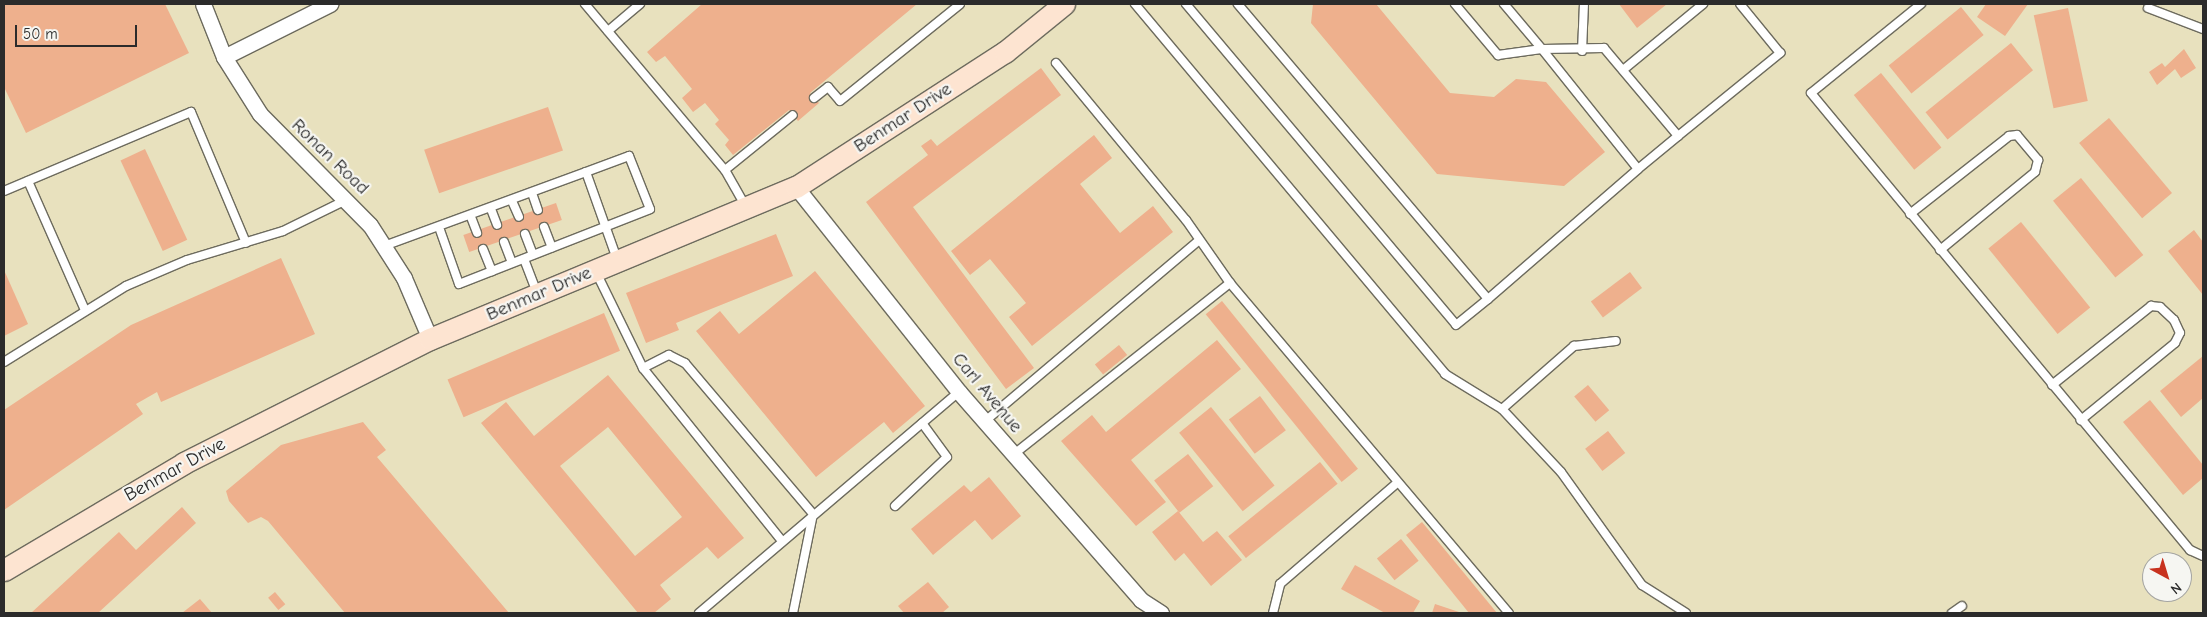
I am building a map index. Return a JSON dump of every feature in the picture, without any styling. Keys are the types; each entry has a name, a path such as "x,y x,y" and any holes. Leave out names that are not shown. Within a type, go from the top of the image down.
{"street":[{"name":"Ronan Road","path":"204,4 224,57 282,140 346,200 384,246 404,278 430,340"},
{"path":"224,57 330,4"},
{"name":"Benmar Drive","path":"4,570 184,463 430,340 796,187 1005,52 1064,4"},
{"name":"Carl Avenue","path":"796,187 984,422 1141,600 1161,613"}],"lane":[{"path":"585,4 725,170 747,208"},
{"path":"608,31 640,4"},
{"path":"814,98 828,87 840,101 960,4"},
{"path":"1135,4 1445,374 1502,409 1561,472 1642,585 1686,613"},
{"path":"1186,4 1456,325 1678,136 1780,54 1740,4"},
{"path":"1238,4 1488,299"},
{"path":"1455,4 1498,55 1542,49 1582,51 1604,48 1678,136"},
{"path":"1504,4 1638,170"},
{"path":"1582,51 1584,4"},
{"path":"1623,70 1703,4"},
{"path":"1921,4 1811,93 2190,550 2203,556"},
{"path":"2148,8 2203,28"},
{"path":"1056,63 1198,240 1230,283 1396,484 1509,613"},
{"path":"4,191 191,112 246,243"},
{"path":"725,170 793,115"},
{"path":"1910,214 2008,136 2017,135 2028,147 2038,160 2035,172 1940,250"},
{"path":"384,246 437,224 459,284 650,209 629,156 440,230"},
{"path":"586,172 618,261"},
{"path":"28,180 84,308"},
{"path":"532,193 538,210"},
{"path":"5,359 84,308 187,260 246,243 346,200"},
{"path":"512,201 519,217"},
{"path":"491,209 497,225"},
{"path":"471,217 477,233"},
{"path":"544,227 552,248"},
{"path":"525,234 533,255"},
{"path":"984,422 1198,240"},
{"path":"504,242 512,263"},
{"path":"483,249 492,271"},
{"path":"524,259 538,294"},
{"path":"595,271 643,368 782,541"},
{"path":"1013,454 1230,283"},
{"path":"2052,385 2151,306 2160,307 2174,320 2180,333 2175,343 2081,420"},
{"path":"1502,409 1574,346 1616,341"},
{"path":"643,368 669,355 685,363 813,514"},
{"path":"699,613 813,514 959,392"},
{"path":"895,506 947,457 922,423"},
{"path":"1273,613 1280,584 1396,484"},
{"path":"793,613 813,514"},
{"path":"1952,613 1962,606"}],"building":[{"path":"4,4 165,4 189,53 26,133 4,87"},
{"path":"702,4 917,4 810,93 819,103 798,121 789,110 733,155 725,145 729,140 715,124 719,120 705,103 693,112 682,98 692,89 665,56 656,62 647,52"},
{"path":"1313,4 1376,4 1450,93 1494,97 1516,79 1546,82 1605,152 1564,186 1437,174 1311,23"},
{"path":"1619,4 1667,4 1637,28"},
{"path":"1986,4 2028,4 2005,36 1977,17"},
{"path":"1961,7 1984,35 1911,94 1889,66"},
{"path":"2068,8 2088,101 2054,108 2034,15"},
{"path":"2011,43 2033,70 1948,139 1926,112"},
{"path":"2184,49 2196,68 2181,78 2175,69 2157,85 2149,72 2162,63 2165,67"},
{"path":"1041,68 1061,95 913,207 1034,368 1006,389 866,202 928,155 921,146 931,139 937,146"},
{"path":"1881,73 1941,148 1914,170 1854,95"},
{"path":"548,107 563,150 439,193 424,150"},
{"path":"2109,118 2172,193 2142,218 2079,143"},
{"path":"1094,135 1112,158 1080,184 1120,233 1153,206 1173,232 1032,346 1009,317 1026,303 990,259 970,275 951,251"},
{"path":"145,149 187,240 163,251 121,160"},
{"path":"2081,178 2143,255 2115,278 2053,201"},
{"path":"556,203 562,220 469,252 463,235"},
{"path":"2021,222 2090,307 2058,334 1988,248"},
{"path":"2194,230 2203,242 2203,295 2168,251"},
{"path":"776,234 793,276 676,323 679,330 646,343 626,293"},
{"path":"281,258 315,334 161,402 157,392 136,404 143,414 4,510 4,410 131,325"},
{"path":"4,270 28,324 4,336"},
{"path":"815,271 925,406 893,433 884,422 816,477 696,331 720,311 739,334"},
{"path":"1630,272 1642,288 1603,317 1591,301"},
{"path":"1222,301 1358,469 1342,482 1206,314"},
{"path":"604,313 620,351 464,417 448,379"},
{"path":"1217,340 1241,369 1131,460 1166,502 1136,526 1061,441 1092,415 1106,432"},
{"path":"1119,345 1127,355 1103,375 1095,365"},
{"path":"2203,356 2203,398 2181,417 2160,391"},
{"path":"608,375 744,538 718,559 707,547 660,585 671,599 654,613 638,613 481,423 506,402 534,436","holes":["608,427 682,517 635,556 560,466"]},
{"path":"1588,385 1609,410 1595,422 1574,397"},
{"path":"1260,396 1286,430 1255,454 1229,419"},
{"path":"2150,400 2203,465 2203,478 2183,495 2123,422"},
{"path":"1211,407 1275,485 1243,511 1179,433"},
{"path":"363,422 386,450 377,457 509,613 345,613 268,521 261,517 248,523 229,501 226,491 281,445"},
{"path":"1608,431 1625,453 1602,471 1585,449"},
{"path":"1188,454 1213,486 1179,513 1154,480"},
{"path":"1320,462 1338,484 1246,558 1228,536"},
{"path":"989,477 1021,516 992,540 975,520 933,555 911,529 964,485 971,492"},
{"path":"182,507 196,523 98,613 31,613 119,532 136,550"},
{"path":"1178,511 1203,542 1217,531 1242,560 1211,586 1184,553 1175,561 1152,532"},
{"path":"1422,522 1497,613 1469,613 1406,535"},
{"path":"1401,539 1419,561 1395,580 1377,559"},
{"path":"1355,565 1420,601 1413,613 1385,613 1341,589"},
{"path":"928,582 949,607 942,613 904,613 898,606"},
{"path":"275,592 285,604 278,610 268,598"},
{"path":"200,599 212,613 182,613"},
{"path":"1435,604 1462,613 1432,613"}]}
